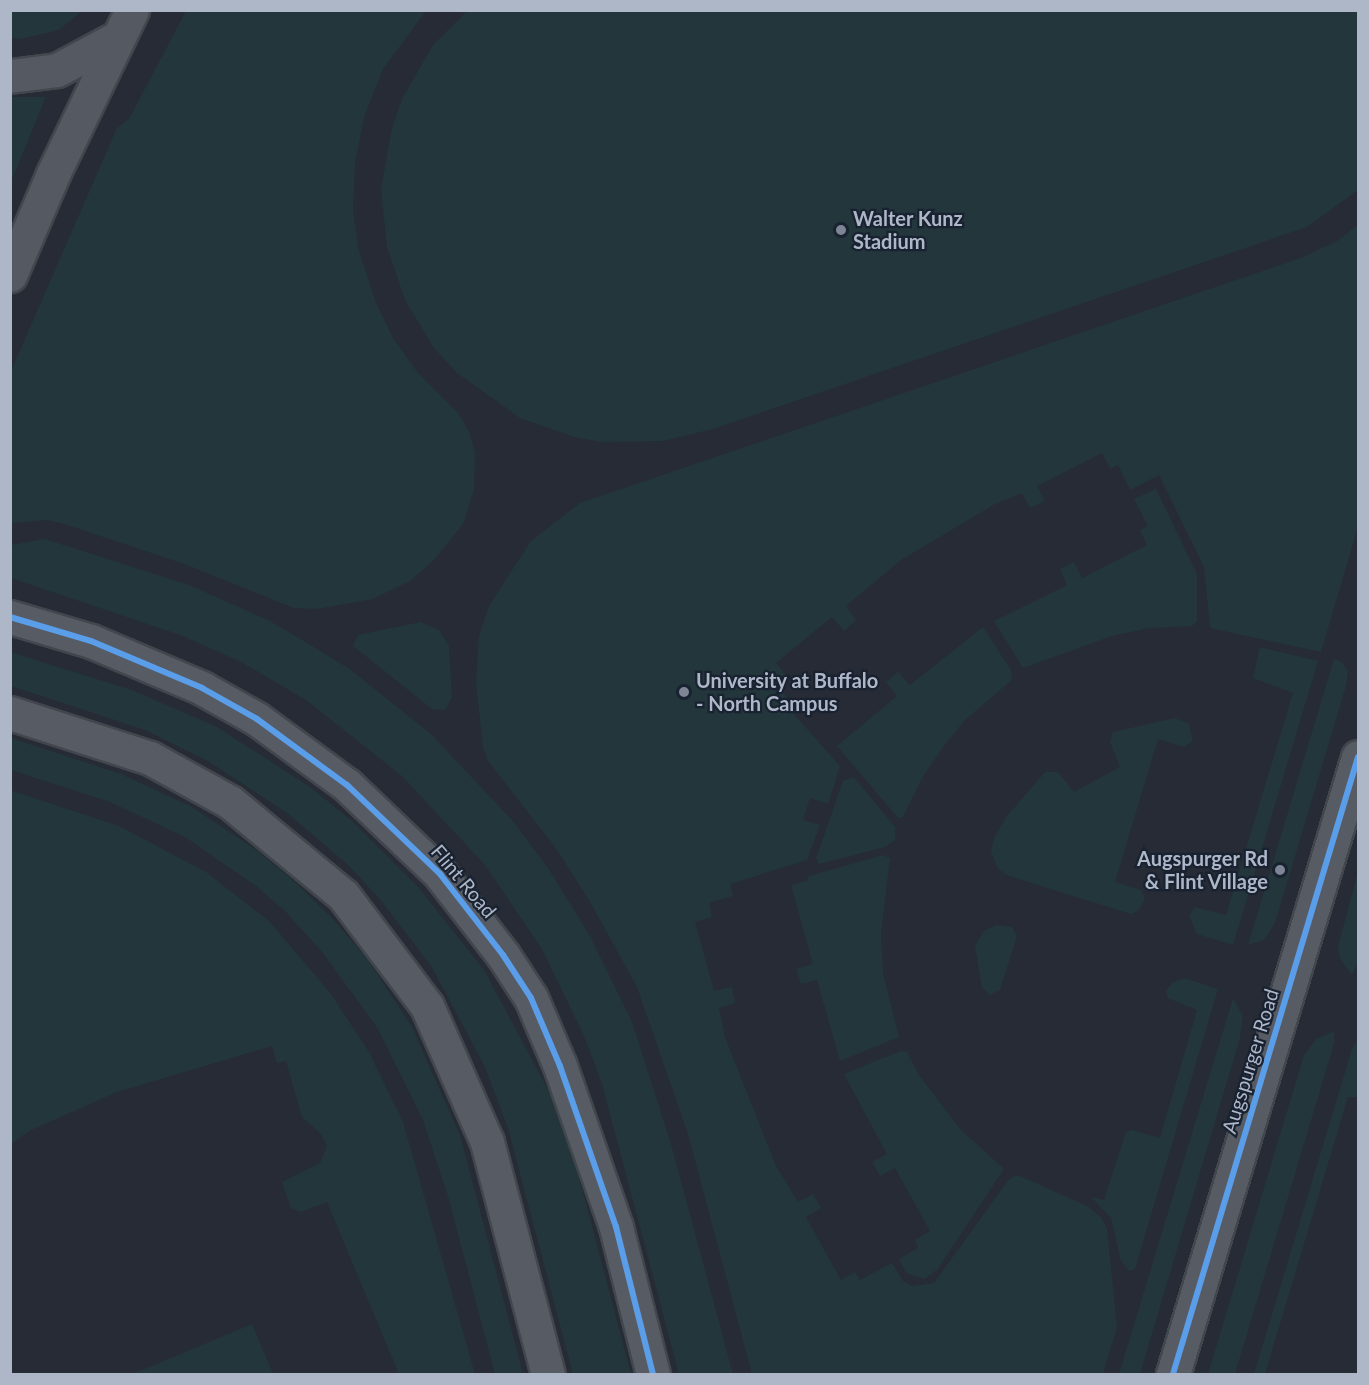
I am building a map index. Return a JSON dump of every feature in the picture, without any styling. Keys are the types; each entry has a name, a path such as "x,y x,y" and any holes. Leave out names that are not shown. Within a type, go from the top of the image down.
{"main road":[{"path":"10,275 115,39 132,10"},
{"path":"10,76 57,70 115,39"}],"street":[{"name":"Flint Road","path":"10,616 91,641 202,688 257,719 347,785 440,874 503,955 531,998 560,1066 616,1227 653,1374"},
{"path":"10,713 160,764 230,802 343,894 427,1006 487,1142 548,1374"},
{"name":"Augspurger Road","path":"1173,1374 1359,757"}],"green space":[{"path":"11,10 82,11 59,30 20,39 11,38"},
{"path":"186,11 426,11 383,69 364,117 355,163 353,209 358,248 376,303 393,338 418,373 459,414 469,432 475,452 474,490 463,524 434,560 410,581 373,599 317,609 294,608 187,565 68,525 47,520 11,523 11,371 117,128 129,119"},
{"name":"Walter Kunz Stadium","path":"467,11 1358,11 1358,190 1307,227 713,429 663,441 601,442 574,437 520,418 457,373 434,348 405,300 387,247 381,189 392,128 402,99 433,45"},
{"path":"10,97 46,97 11,182"},
{"path":"1358,225 1358,527 1321,652 1210,628 1204,567 1159,475 1130,490 1118,465 1110,469 1102,453 1037,486 1045,501 1030,508 1022,493 995,504 901,560 846,606 856,620 844,631 832,617 776,663 787,676 778,685 790,702 792,712 840,766 828,804 810,798 803,820 820,825 807,860 730,884 733,896 709,903 712,917 695,922 714,991 732,987 735,1003 719,1008 725,1037 776,1166 798,1202 813,1194 821,1208 806,1217 841,1280 855,1272 860,1280 892,1263 903,1281 912,1286 934,1283 1009,1179 1018,1175 1087,1206 1101,1217 1107,1229 1117,1327 1103,1374 752,1374 688,1134 637,987 589,900 555,847 488,761 483,747 476,684 479,636 489,606 531,541 580,503 1301,258 1337,241"},
{"path":"1156,489 1197,574 1197,622 1192,626 1149,628 1112,636 1023,668 994,621 1067,585 1060,569 1074,562 1082,578 1147,545 1140,530 1148,526 1134,499"},
{"path":"45,539 189,585 270,621 304,641 351,670 431,734 512,820 548,868 590,936 632,1022 671,1144 733,1374 679,1374 602,1084 585,1038 542,949 485,865 402,776 306,700 241,662 183,636 11,578 11,545"},
{"path":"420,622 439,630 449,646 452,697 445,710 432,709 353,646 358,635"},
{"path":"983,627 1011,670 1012,680 965,720 922,778 903,817 898,818 837,746 897,696 886,682 898,672 910,685"},
{"path":"1260,647 1318,661 1233,945 1197,934 1189,916 1195,907 1226,915 1293,693 1253,678"},
{"path":"10,652 132,690 217,727 310,787 352,821 418,887 484,970 552,1097 570,1143 631,1374 573,1374 508,1128 485,1067 432,967 379,898 346,863 287,813 208,761 145,730 11,686"},
{"path":"1334,659 1343,663 1348,671 1346,686 1275,923 1264,940 1248,945"},
{"path":"1175,718 1189,724 1193,741 1184,747 1158,739 1115,882 1141,890 1145,899 1138,911 1131,914 1009,876 998,869 991,851 994,838 1006,817 1045,772 1058,772 1074,792 1120,767 1110,742 1113,732"},
{"path":"11,738 121,774 192,807 255,849 295,882 333,919 368,960 412,1027 460,1135 523,1374 495,1374 448,1196 423,1120 378,1029 323,953 285,911 256,886 185,837 110,802 11,770"},
{"path":"854,777 895,827 895,840 885,847 819,864 816,858 843,781"},
{"path":"10,790 119,826 206,872 269,921 331,994 369,1052 403,1122 475,1374 399,1374 327,1202 301,1212 291,1208 282,1182 320,1163 327,1146 321,1134 302,1117 286,1061 277,1063 272,1046 117,1092 29,1131 11,1144"},
{"path":"883,855 890,858 881,933 883,972 899,1037 840,1061 817,980 801,984 796,969 813,964 791,885 807,881 809,876"},
{"path":"1358,871 1358,963 1352,975 1340,959 1338,946"},
{"path":"996,925 1012,927 1017,936 1000,990 990,995 982,988 975,946 984,931"},
{"path":"1184,978 1218,989 1135,1269 1129,1271 1121,1261 1111,1218 1091,1197 1104,1200 1126,1132 1132,1130 1160,1138 1197,1010 1168,998 1166,991 1172,983"},
{"path":"1233,998 1243,1016 1240,1038 1140,1374 1119,1374"},
{"path":"1334,1031 1334,1044 1235,1374 1208,1374 1304,1055 1316,1039"},
{"path":"1358,1039 1358,1097 1348,1097 1265,1374 1254,1374 1352,1049"},
{"path":"900,1051 907,1052 919,1075 960,1129 1004,1169 937,1270 924,1279 906,1273 899,1259 918,1248 915,1240 930,1231 895,1168 880,1176 872,1162 887,1154 844,1074"},
{"path":"252,1324 273,1374 133,1374"}],"cycle path":[{"path":"10,617 91,641 202,688 257,719 347,785 440,874 503,955 531,998 560,1066 616,1227 653,1374"},
{"path":"1173,1374 1358,757"}],"place":[{"name":"Walter Kunz Stadium","path":"841,230"},
{"name":"University at Buffalo - North Campus","path":"684,692"},
{"name":"Augspurger Rd & Flint Village","path":"1280,870"}]}
